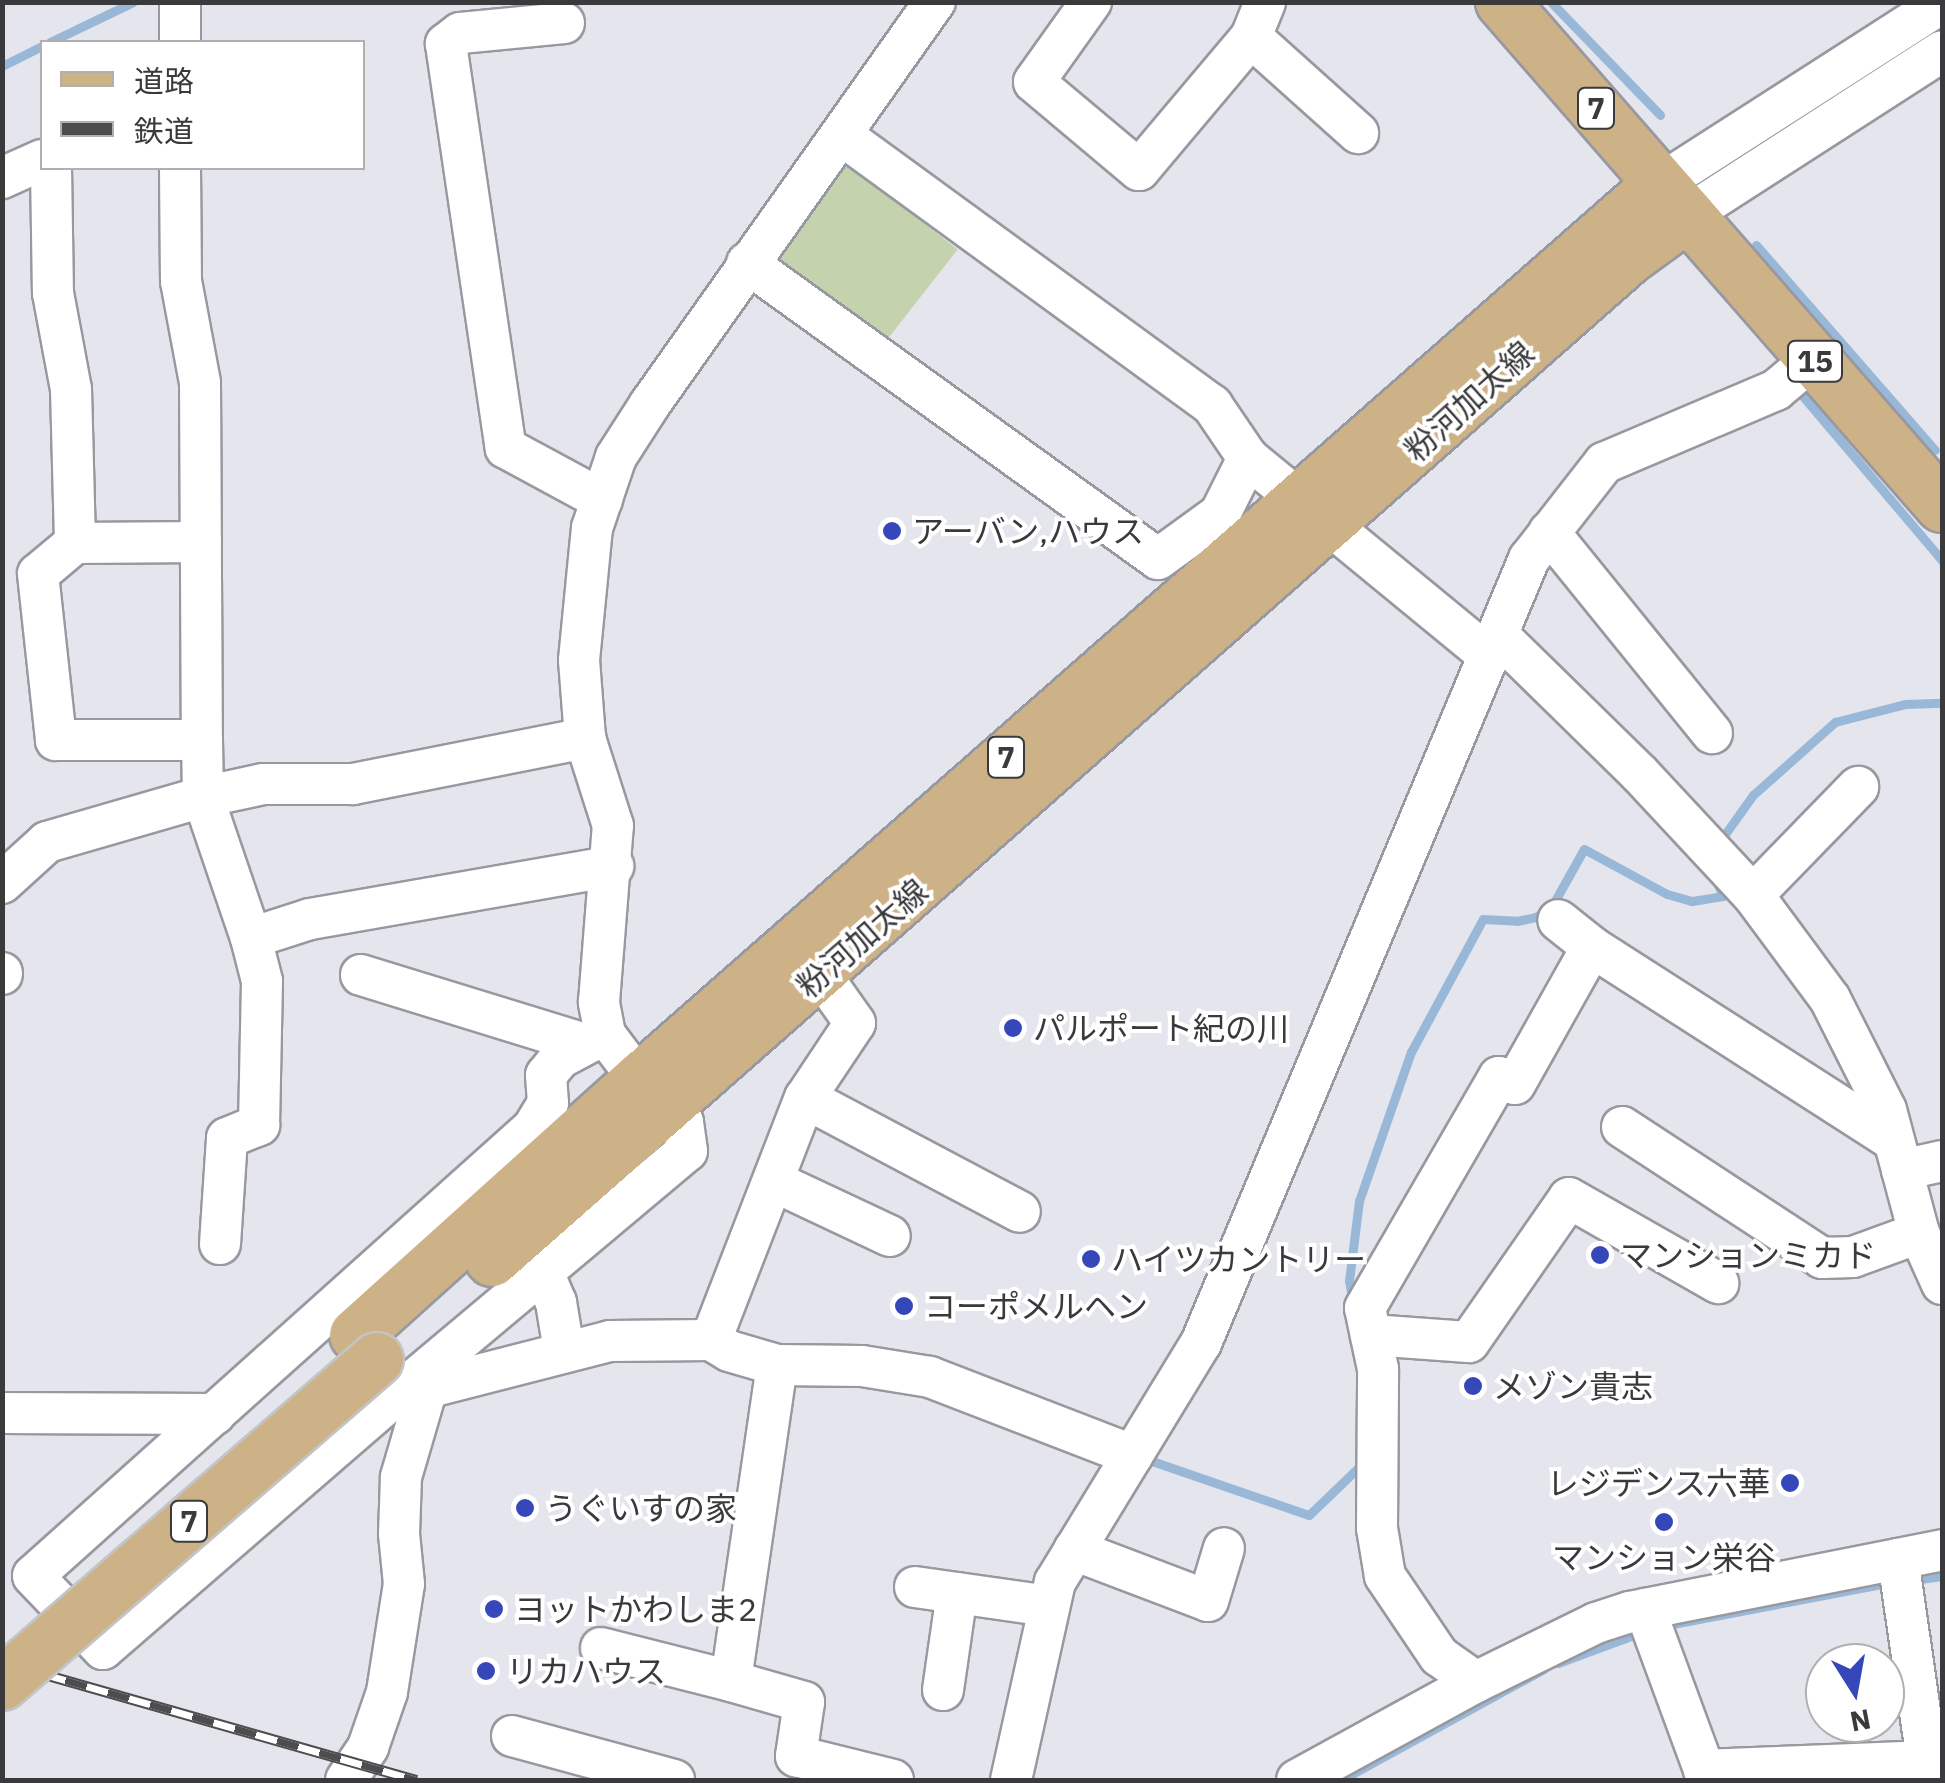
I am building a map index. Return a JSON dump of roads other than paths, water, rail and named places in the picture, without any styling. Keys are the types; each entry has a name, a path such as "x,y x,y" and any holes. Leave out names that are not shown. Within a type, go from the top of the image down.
{"main road":[{"name":"7","path":"1502,2 1674,200"},
{"name":"15","path":"1674,200 1813,359 1935,484"},
{"name":"粉河加太線","path":"2,1684 392,1367 657,1092 1313,513 1629,258 1674,200"},
{"name":"粉河加太線","path":"657,1092 821,975 1313,513"},
{"name":"粉河加太線","path":"2,1648 392,1367"}],"street":[{"path":"180,2 180,40"},
{"path":"595,1039 614,826 584,738 579,660 592,528 616,457 747,263 843,136 935,2"},
{"path":"1091,2 1034,82 1139,170 1258,20 1358,134"},
{"path":"1674,200 1942,2"},
{"path":"564,23 460,33 446,44 506,448 602,500"},
{"path":"1674,200 1942,50"},
{"path":"843,136 1212,406 1248,458 1313,513 1494,646 1640,774 1753,895 1830,999 1886,1110 1919,1233 1942,1284"},
{"path":"2,178 40,161"},
{"path":"50,170 53,292 71,389 74,543"},
{"path":"180,170 180,281 200,384 203,798 262,981 259,1125 228,1138 220,1244"},
{"path":"747,263 1158,559 1220,514 1248,458"},
{"path":"1012,1780 1054,1582 1201,1342 1247,1241 1323,1046 1530,558 1604,462 1776,390 1813,359"},
{"path":"1549,532 1712,732"},
{"path":"201,542 74,543 38,574 56,740 202,740"},
{"path":"2,883 47,842 203,798 263,784 353,784 584,738"},
{"path":"1753,895 1858,787"},
{"path":"251,938 310,919 613,866"},
{"path":"1558,920 1898,1155 1942,1160"},
{"path":"1476,1682 1439,1656 1386,1576 1377,1528 1381,1426 1365,1308 1499,1076 1516,1084 1592,947"},
{"path":"361,975 595,1039 657,1092 683,1122 687,1151 543,1272 392,1367 104,1649 33,1576 533,1128 548,1103 546,1075 560,1058 595,1039"},
{"path":"712,1340 805,1098 856,1023 821,975"},
{"path":"805,1098 1020,1212"},
{"path":"1622,1126 1822,1258 1853,1258 1919,1233"},
{"path":"773,1181 890,1236"},
{"path":"1371,1335 1468,1342 1569,1198 1718,1284"},
{"path":"543,1272 556,1302 564,1351"},
{"path":"392,1367 564,1351 610,1341 712,1340 729,1352 777,1365 862,1366 930,1377 1132,1456"},
{"path":"731,1681 777,1365"},
{"path":"346,1780 368,1747 387,1692 404,1584 398,1534 400,1478 392,1367"},
{"path":"2,1413 214,1414"},
{"path":"1074,1550 1208,1601 1224,1548"},
{"path":"1309,1778 1357,1765 1476,1682 1596,1623 1649,1626 1901,1577 1942,1550"},
{"path":"1649,1626 1706,1775 1929,1771 1901,1577"},
{"path":"915,1586 1048,1606"},
{"path":"943,1690 957,1592"},
{"path":"601,1648 804,1702 794,1768 894,1780"},
{"path":"512,1736 674,1780"}],"waterway":[{"path":"54,40 133,2"},
{"path":"1551,2 1660,115"},
{"path":"2,66 40,47"},
{"path":"1756,245 1935,450"},
{"path":"1801,394 1942,560"},
{"path":"1723,837 1753,795 1835,722 1905,704 1942,703"},
{"path":"1353,1303 1349,1281 1359,1201 1411,1052 1483,919 1517,921 1536,917 1552,906 1584,849 1667,894 1692,901 1723,896 1718,885"},
{"path":"1146,1459 1309,1515 1363,1463"},
{"path":"1913,1580 1942,1576"},
{"path":"1662,1626 1892,1582"},
{"path":"1558,1663 1642,1632"},
{"path":"1341,1780 1544,1669"}],"railway":[{"path":"2,1662 417,1780"}],"place":[{"name":"アーバン,ハウス","path":"892,531"},
{"name":"パルポート紀の川","path":"1013,1028"},
{"name":"マンションミカド","path":"1600,1255"},
{"name":"ハイツカントリー","path":"1091,1259"},
{"name":"コーポメルヘン","path":"904,1306"},
{"name":"メゾン貴志","path":"1473,1386"},
{"name":"レジデンス六華","path":"1790,1483"},
{"name":"うぐいすの家","path":"525,1508"},
{"name":"マンション栄谷","path":"1664,1522"},
{"name":"ヨットかわしま2","path":"494,1609"},
{"name":"リカハウス","path":"486,1671"}]}
